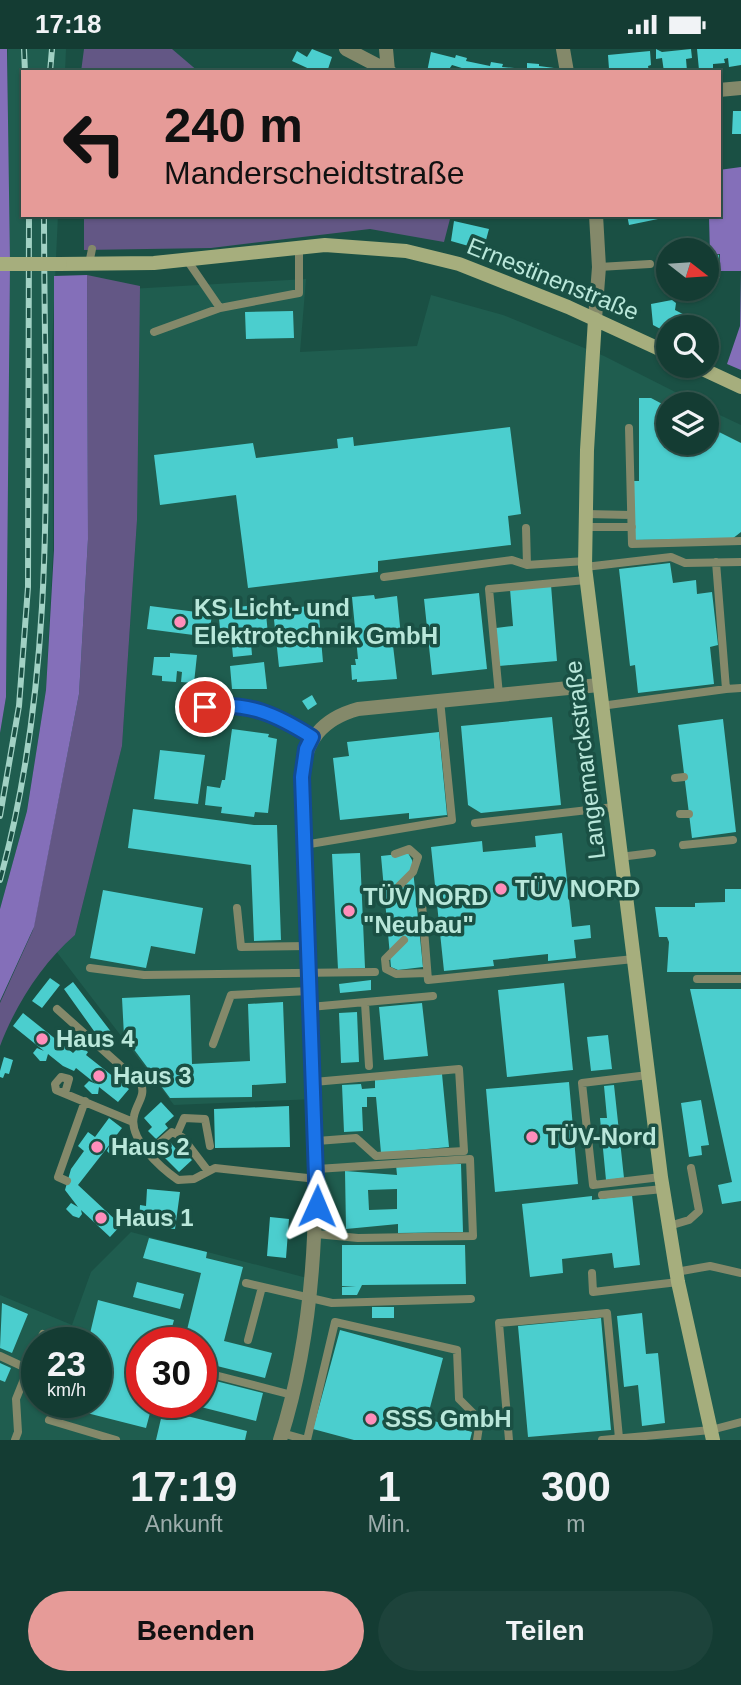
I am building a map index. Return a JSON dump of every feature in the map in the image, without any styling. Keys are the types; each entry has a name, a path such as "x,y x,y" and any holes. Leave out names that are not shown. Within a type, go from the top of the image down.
{"street":[{"path":"346,49 387,70"},
{"path":"386,49 389,70"},
{"path":"563,49 567,70"},
{"path":"721,90 741,88"},
{"path":"595,319 598,267 596,217"},
{"name":"Ernestinenstraße","path":"0,264 187,260 325,245 377,247 438,257 595,319 656,347"},
{"name":"Langemarckstraße","path":"595,319 586,450 585,569 662,1183 677,1277 712,1435"},
{"path":"719,377 741,387"},
{"path":"281,1436 292,1395 309,1299 316,1234 317,1141 309,991 303,762 312,737 333,719 358,709 599,685"},
{"path":"188,710 223,705 266,711 312,737"}],"lane":[{"path":"153,332 219,308 299,293 299,248"},
{"path":"89,264 92,249"},
{"path":"187,260 219,308"},
{"path":"598,267 650,264"},
{"path":"629,428 634,518 632,544 741,541"},
{"path":"586,521 634,518"},
{"path":"526,528 527,565"},
{"path":"499,695 489,589 585,569 671,557 685,563 741,562"},
{"path":"384,577 513,560 527,565 585,569"},
{"path":"716,562 726,689"},
{"path":"601,706 741,688"},
{"path":"304,845 452,820 440,700"},
{"path":"475,823 614,807"},
{"path":"683,845 733,839"},
{"path":"395,854 406,848 413,851 418,862 413,872 399,886"},
{"path":"620,857 652,853"},
{"path":"422,904 423,974 428,980 634,959"},
{"path":"237,908 242,947 308,946"},
{"path":"404,940 384,962 389,972 423,974"},
{"path":"90,968 144,975 375,972"},
{"path":"697,979 741,979"},
{"path":"213,1044 231,995 309,991"},
{"path":"310,1007 433,996"},
{"path":"365,1003 369,1066"},
{"path":"58,1009 142,1086 143,1094 133,1122"},
{"path":"314,1081 459,1069 464,1150 376,1156 356,1138 317,1141"},
{"path":"648,1075 582,1083 593,1185 662,1183"},
{"path":"65,1093 133,1122 149,1153 180,1180 194,1179 215,1168 317,1174 470,1159 473,1236 358,1238 316,1234"},
{"path":"67,1181 58,1177 85,1101"},
{"path":"177,1134 184,1118 205,1119 210,1146"},
{"path":"149,1153 172,1132 177,1134 208,1171"},
{"path":"669,1226 689,1220 699,1212 691,1168"},
{"path":"601,1195 662,1183"},
{"path":"592,1273 593,1292 677,1277 710,1266 741,1273"},
{"path":"246,1283 332,1303 471,1299"},
{"path":"248,1340 262,1287"},
{"path":"509,1440 499,1323 607,1313 618,1439"},
{"path":"281,1436 307,1440 335,1322 457,1350 459,1399 480,1420 477,1440"},
{"path":"0,1356 21,1366"},
{"path":"217,1376 292,1395"},
{"path":"15,1440 18,1432 16,1399 21,1384"},
{"path":"49,1420 116,1440"},
{"path":"602,1440 712,1435 741,1422"}],"shaded area":[{"path":"0,49 7,49 10,263 6,697 0,733"},
{"path":"8,49 66,49 65,70 21,70 21,217 58,217 52,345 53,552 46,690 27,811 0,909 0,733 6,697"},
{"path":"84,49 172,49 197,70 81,70"},
{"path":"741,167 741,271 720,271 719,238 710,238 709,217 721,217 721,170"},
{"path":"84,217 450,217 444,242 370,229 211,248 84,250"},
{"path":"741,271 741,370 727,364 740,326"},
{"path":"87,275 140,286 137,520 122,746 75,935 51,959 31,986 13,1016 0,1046 0,1003 33,930 79,694 88,539"},
{"path":"87,275 88,539 79,694 34,927 0,1001 0,909 27,811 46,690 54,550 54,276"},
{"path":"306,279 300,352 417,346 431,295 503,315 604,356 675,392 656,392 656,455 719,455 719,415 741,425 741,1440 0,1440 0,1295 72,1325 91,1272 131,1232 311,1279 316,1099 174,1105 56,951 75,935 122,746 137,520 129,289"}],"building":[{"path":"312,49 332,57 328,70 312,70 292,61 297,51 307,57"},
{"path":"656,49 662,52 691,49 692,58 686,59 687,70 664,70 662,58 656,59"},
{"path":"697,49 741,49 741,65 729,67 728,58 724,59 725,63 713,64 713,68 699,70"},
{"path":"650,51 651,65 648,66 649,70 610,70 608,55"},
{"path":"431,52 455,58 456,55 467,58 466,61 490,66 491,62 503,64 502,67 527,69 527,63 554,70 465,70 452,65 448,70 427,70"},
{"path":"733,111 741,111 741,134 732,134"},
{"path":"627,217 658,219 629,225"},
{"path":"454,221 489,229 486,240 475,237 472,247 451,241"},
{"path":"673,301 676,303 675,310 685,315 656,315 656,327 653,325 651,304"},
{"path":"293,311 294,338 246,339 245,312"},
{"path":"639,398 651,398 656,401 656,455 719,455 719,432 741,443 741,532 732,539 628,540 628,481 639,481"},
{"path":"510,427 521,514 508,516 511,545 378,561 378,572 248,588 236,495 160,505 154,455 253,443 256,458 338,448 337,439 353,437 354,446"},
{"path":"670,563 673,583 696,580 697,594 712,592 718,645 710,647 714,684 638,693 635,665 630,666 619,569"},
{"path":"551,585 557,661 499,666 496,628 513,626 510,589"},
{"path":"479,593 487,669 432,675 424,599"},
{"path":"374,595 375,599 397,596 401,636 392,637 397,679 357,682 357,679 352,680 351,665 356,665 355,659 358,659 352,597"},
{"path":"265,604 268,634 221,638 218,609"},
{"path":"318,605 323,662 279,667 273,610"},
{"name":"KS Licht- und Elektrotechnik GmbH","path":"150,606 212,614 209,637 147,629"},
{"path":"251,643 252,655 233,657 232,646"},
{"path":"170,653 197,655 194,683 181,682 182,672 177,671 176,682 162,681 162,676 152,675 154,657 170,657"},
{"path":"264,662 267,689 232,689 230,666"},
{"path":"312,695 317,704 308,710 302,701"},
{"path":"552,717 561,805 481,813 468,805 461,726"},
{"path":"723,719 736,832 692,838 678,725"},
{"path":"232,729 269,734 268,737 277,739 268,813 255,812 254,817 221,813 222,807 205,805 207,786 220,788 222,780 225,780"},
{"path":"439,732 447,815 409,819 409,813 340,820 333,758 349,756 347,742"},
{"path":"160,750 205,755 198,804 154,799"},
{"path":"133,809 254,825 277,825 281,940 254,941 251,865 128,848"},
{"name":"TÜV NORD","path":"562,833 572,927 590,925 591,938 574,940 576,958 548,961 548,954 493,960 494,966 444,971 431,847 482,841 483,852 536,847 535,836"},
{"name":"TÜV NORD \"Neubau\"","path":"360,853 365,968 338,969 332,854"},
{"path":"408,853 412,860 423,967 398,970 391,967 381,856"},
{"path":"725,889 741,889 741,972 667,972 669,942 667,937 659,937 655,907 695,907 695,903 725,902"},
{"path":"103,890 203,908 195,954 151,946 146,968 90,958"},
{"path":"50,978 60,985 42,1008 32,1001"},
{"path":"371,980 371,990 340,993 339,984"},
{"path":"73,982 115,1037 104,1045 64,989"},
{"path":"564,983 573,1070 507,1077 498,990"},
{"path":"690,989 741,989 741,1201 722,1204 718,1185 732,1182"},
{"path":"190,995 192,1064 250,1061 248,1004 283,1002 286,1083 252,1085 252,1097 170,1098 124,1036 122,998"},
{"path":"422,1003 428,1056 384,1060 379,1007"},
{"path":"357,1012 359,1062 341,1063 339,1013"},
{"path":"23,1013 73,1053 80,1046 88,1052 86,1055 129,1089 118,1102 99,1087 98,1094 92,1094 84,1086 89,1081 96,1084 76,1068 74,1071 63,1066 48,1054 46,1061 40,1061 33,1053 37,1048 44,1051 13,1026"},
{"path":"608,1035 612,1069 591,1071 587,1037"},
{"path":"4,1057 13,1060 9,1074 5,1073 3,1078 0,1077 0,1071"},
{"path":"442,1074 449,1147 381,1153 376,1097 367,1097 367,1107 362,1107 363,1131 344,1132 342,1085 361,1084 362,1089 375,1088 375,1080"},
{"name":"TÜV-Nord","path":"569,1082 578,1184 495,1192 486,1089"},
{"name":"TÜV-Nord","path":"614,1085 624,1178 606,1180 600,1118 607,1118 604,1086"},
{"path":"701,1100 709,1145 701,1146 702,1155 689,1157 681,1103"},
{"path":"161,1102 174,1116 165,1124 168,1128 156,1139 148,1131 152,1127 144,1118"},
{"path":"289,1106 290,1147 215,1148 214,1109"},
{"path":"109,1118 122,1128 112,1141 120,1142 119,1148 112,1156 107,1151 110,1144 78,1185 121,1225 110,1237 81,1210 79,1218 66,1209 71,1203 78,1207 65,1190 71,1169 84,1151 78,1146 88,1132 95,1137"},
{"path":"170,1142 182,1156 185,1153 192,1160 179,1172 159,1152"},
{"path":"461,1164 463,1232 398,1233 398,1224 346,1229 345,1171 397,1175 396,1165","holes":["397,1189 397,1209 369,1210 368,1190"]},
{"path":"147,1189 180,1192 175,1229 139,1226 140,1205 146,1206"},
{"path":"632,1195 640,1265 614,1268 612,1253 562,1259 563,1273 530,1277 522,1204 592,1196 592,1200"},
{"path":"270,1217 289,1219 286,1258 267,1256"},
{"path":"149,1238 207,1252 206,1258 243,1267 224,1341 272,1353 265,1378 217,1366 217,1327 188,1327 201,1273 143,1258"},
{"path":"342,1245 465,1245 466,1284 362,1285 357,1295 342,1295 342,1287 356,1287 342,1286"},
{"path":"137,1282 184,1294 180,1309 133,1297"},
{"path":"98,1300 174,1320 172,1327 126,1327 126,1418 149,1418 146,1428 107,1418 112,1418 112,1327 92,1327"},
{"path":"2,1303 28,1314 12,1353 0,1348"},
{"path":"372,1307 394,1307 394,1318 372,1318"},
{"path":"642,1313 646,1354 658,1353 665,1423 642,1426 638,1385 624,1387 617,1316"},
{"path":"601,1318 611,1430 528,1437 518,1326"},
{"path":"340,1330 443,1358 427,1419 472,1432 470,1440 354,1440 313,1429"},
{"path":"0,1363 11,1368 5,1382 0,1380"},
{"path":"217,1381 263,1393 256,1421 217,1411"},
{"path":"161,1418 195,1418 247,1431 245,1440 156,1440"}],"railway":[{"path":"24,49 25,70"},
{"path":"50,70 52,49"},
{"path":"0,816 19,706 28,587 29,217"},
{"path":"0,880 19,798 32,716 40,633 46,466 44,217"}],"place":[{"name":"KS Licht- und Elektrotechnik GmbH","path":"180,622"},
{"name":"TÜV NORD","path":"501,889"},
{"name":"TÜV NORD \"Neubau\"","path":"349,911"},
{"name":"Haus 4","path":"42,1039"},
{"name":"Haus 3","path":"99,1076"},
{"name":"TÜV-Nord","path":"532,1137"},
{"name":"Haus 2","path":"97,1147"},
{"name":"Haus 1","path":"101,1218"},
{"name":"SSS GmbH","path":"371,1419"}],"route":[{"path":"205,707 243,706 266,711 312,737 306,749 302,777 317,1206"}]}
